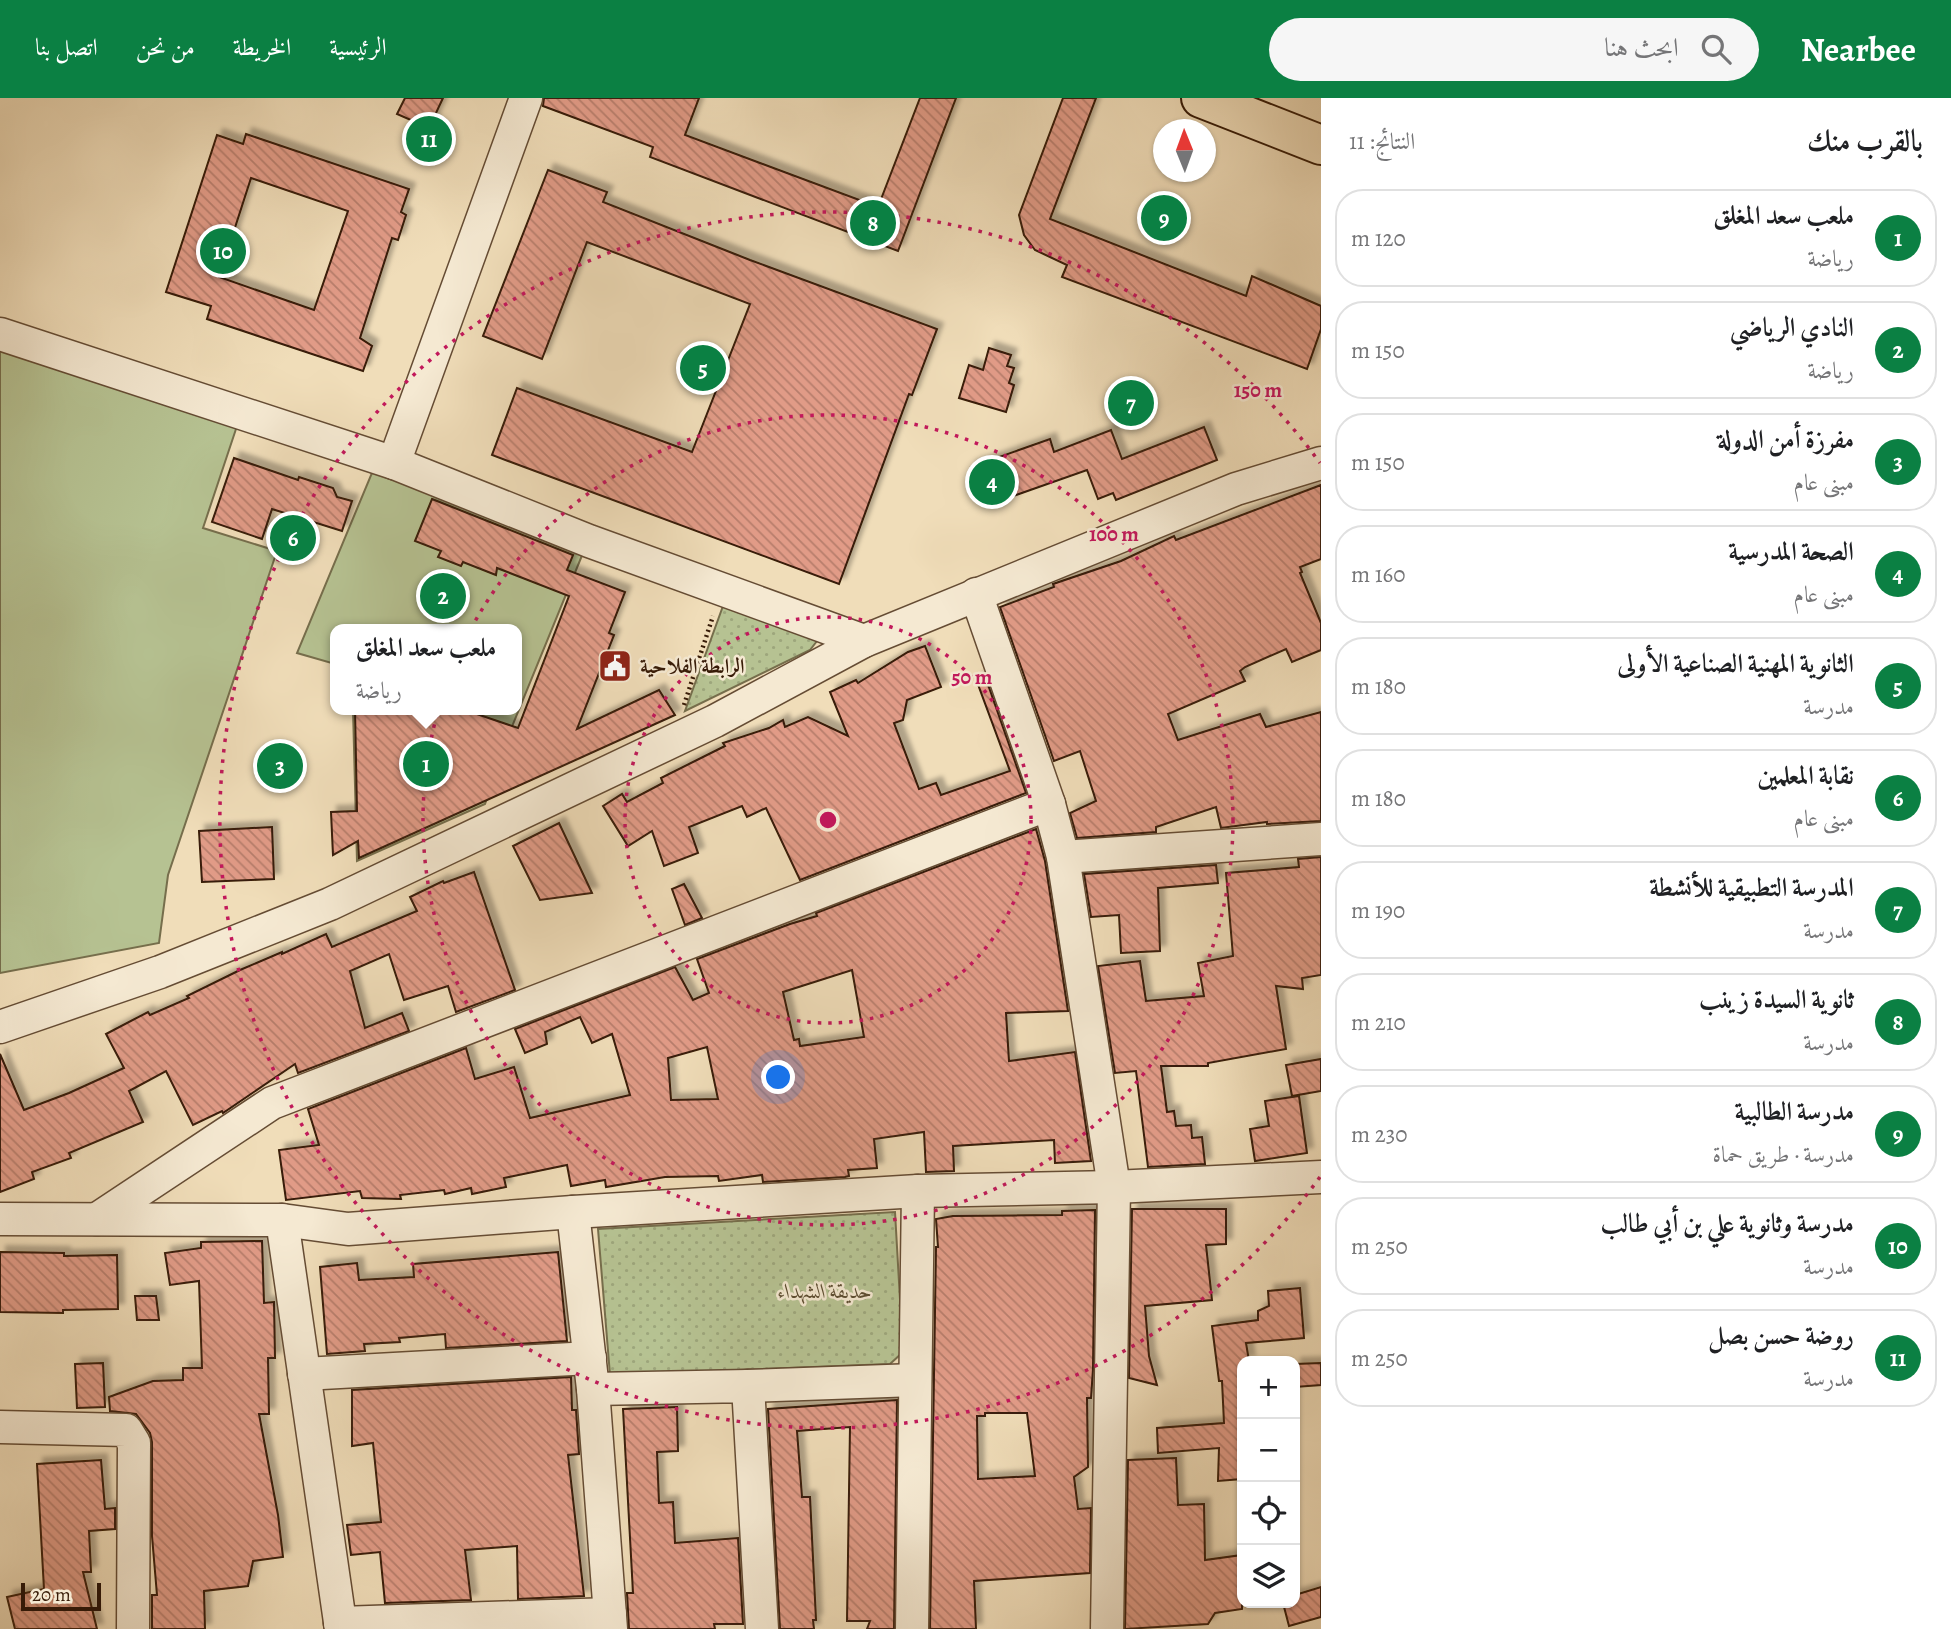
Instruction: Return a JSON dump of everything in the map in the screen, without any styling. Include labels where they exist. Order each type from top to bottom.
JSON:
[{"type":"main road","points":[[1201,98],[1321,145]]},
{"type":"main road","points":[[1269,98],[1321,118]]},
{"type":"street","points":[[394,463],[526,98]]},
{"type":"street","points":[[0,334],[394,463],[589,541],[864,640]]},
{"type":"street","points":[[0,1027],[160,972],[330,904],[715,721],[864,640],[1236,489],[1321,463]]},
{"type":"street","points":[[976,594],[1049,804],[1063,857],[1114,1187],[1107,1629]]},
{"type":"street","points":[[97,1219],[272,1102],[1049,804]]},
{"type":"street","points":[[1063,857],[1321,839]]},
{"type":"street","points":[[0,1219],[282,1220],[348,1229],[918,1191],[1114,1187],[1321,1177]]},
{"type":"street","points":[[912,1629],[918,1191]]},
{"type":"street","points":[[282,1220],[341,1626],[610,1621],[593,1390],[573,1212]]},
{"type":"street","points":[[304,1374],[590,1358]]},
{"type":"street","points":[[593,1390],[915,1380]]},
{"type":"street","points":[[748,1386],[762,1629]]},
{"type":"street","points":[[0,1427],[126,1430],[134,1443],[132,1629]]},
{"type":"path","points":[[672,741],[723,589]]},
{"type":"green space","points":[[0,350],[239,420],[203,528],[277,551],[168,875],[159,943],[0,973]]},
{"type":"green space","points":[[374,468],[583,553],[522,702],[522,624],[330,624],[330,663],[297,653]]},
{"type":"green space","points":[[723,606],[809,634],[817,641],[810,650],[685,711]]},
{"type":"green space","points":[[353,715],[517,715],[485,804],[357,861]]},
{"type":"green space","name":"حديقة الشهداء","points":[[895,1212],[903,1352],[890,1364],[610,1375],[598,1229]]},
{"type":"building","points":[[405,98],[443,98],[429,128],[397,114]]},
{"type":"building","points":[[544,98],[699,98],[685,135],[878,207],[920,98],[956,98],[898,251],[650,157],[653,147],[543,106]]},
{"type":"building","points":[[1063,98],[1096,98],[1050,219],[1246,296],[1252,276],[1321,306],[1321,329],[1307,369],[1062,277],[1067,265],[1035,250],[1024,235],[1019,215]]},
{"type":"building","points":[[246,134],[409,189],[401,212],[406,215],[398,240],[392,238],[360,338],[372,346],[363,371],[207,319],[211,306],[166,292],[217,135],[243,144]],"holes":[[[251,178],[348,211],[314,310],[219,277]]]},
{"type":"building","points":[[548,170],[607,192],[603,202],[937,329],[912,395],[909,394],[839,584],[492,455],[517,388],[692,452],[750,304],[587,242],[542,359],[483,336]]},
{"type":"building","points":[[989,348],[1011,355],[1007,366],[1014,368],[1009,383],[1014,385],[1006,412],[959,398],[969,365],[983,370]]},
{"type":"building","points":[[1204,427],[1217,460],[1116,500],[1113,493],[1098,499],[1087,470],[985,506],[971,467],[1050,439],[1054,452],[1111,430],[1122,459]]},
{"type":"building","points":[[234,458],[298,480],[299,477],[333,488],[337,497],[352,501],[342,531],[272,509],[262,539],[212,522]]},
{"type":"building","points":[[1321,485],[1321,559],[1300,567],[1300,573],[1321,623],[1321,650],[1292,662],[1286,649],[1245,667],[1240,671],[1245,681],[1168,714],[1178,740],[1260,714],[1266,727],[1321,712],[1321,821],[1267,822],[1221,828],[1216,807],[1156,827],[1156,832],[1077,838],[1070,813],[1096,801],[1080,751],[1054,761],[1000,607],[1054,587],[1053,584],[1121,561],[1174,536],[1176,540]]},
{"type":"building","points":[[432,499],[573,555],[567,570],[625,592],[609,633],[614,635],[577,729],[659,690],[675,715],[359,858],[358,841],[333,855],[331,812],[357,811],[355,715],[480,715],[518,728],[569,596],[497,568],[496,575],[463,562],[461,566],[438,557],[441,551],[415,541]]},
{"type":"building","points":[[925,646],[941,687],[907,700],[903,720],[894,723],[919,789],[936,783],[941,795],[1010,771],[976,679],[985,676],[1026,793],[800,880],[766,808],[747,817],[742,806],[689,827],[698,853],[664,866],[652,831],[628,846],[603,806],[622,794],[627,802],[663,783],[661,778],[725,746],[723,743],[769,728],[783,720],[785,727],[808,717],[848,736],[830,692],[856,680],[858,683],[908,652]]},
{"type":"building","points":[[559,823],[592,893],[540,900],[513,846]]},
{"type":"building","points":[[272,827],[274,879],[202,882],[199,831]]},
{"type":"building","points":[[1036,829],[1045,861],[1068,1011],[1006,1013],[1009,1061],[1075,1052],[1091,1161],[1055,1163],[1054,1140],[953,1146],[954,1171],[926,1172],[924,1132],[874,1139],[877,1168],[848,1170],[849,1176],[845,1177],[763,1182],[762,1175],[719,1181],[718,1176],[665,1177],[606,1187],[605,1180],[571,1186],[567,1165],[504,1178],[506,1187],[472,1194],[471,1188],[445,1194],[444,1190],[400,1195],[401,1199],[362,1198],[360,1191],[286,1200],[279,1150],[319,1145],[308,1109],[466,1048],[475,1079],[514,1067],[530,1118],[630,1095],[612,1034],[592,1043],[580,1017],[545,1032],[547,1044],[525,1053],[515,1029],[675,967],[693,1000],[709,993],[697,959],[817,916],[816,913]],"holes":[[[852,970],[864,1037],[800,1046],[799,1039],[794,1040],[783,992]],[[707,1047],[718,1099],[671,1100],[668,1058]]]},
{"type":"building","points":[[1321,857],[1321,975],[1302,978],[1303,989],[1276,986],[1286,1049],[1208,1063],[1208,1066],[1161,1066],[1167,1112],[1174,1111],[1176,1126],[1191,1125],[1192,1138],[1202,1137],[1205,1164],[1148,1167],[1136,1071],[1115,1073],[1098,966],[1140,961],[1146,1001],[1204,996],[1198,963],[1233,956],[1226,873],[1299,867],[1298,859]]},
{"type":"building","points":[[1216,865],[1218,883],[1158,888],[1160,951],[1121,953],[1119,915],[1091,917],[1084,874]]},
{"type":"building","points":[[474,872],[515,990],[456,1012],[448,986],[404,1000],[389,954],[350,971],[365,1028],[402,1013],[409,1031],[298,1073],[295,1064],[223,1113],[222,1111],[193,1125],[166,1071],[129,1091],[143,1122],[69,1153],[71,1158],[32,1172],[34,1179],[0,1192],[0,1054],[24,1110],[69,1093],[124,1068],[106,1034],[148,1012],[150,1015],[189,998],[187,996],[240,970],[326,934],[332,947],[417,911],[410,897],[443,881],[444,883]]},
{"type":"building","points":[[684,884],[702,918],[685,925],[672,889]]},
{"type":"building","points":[[1321,1059],[1321,1091],[1292,1096],[1286,1065]]},
{"type":"building","points":[[1299,1096],[1307,1153],[1255,1161],[1250,1129],[1269,1126],[1265,1101]]},
{"type":"building","points":[[1132,1209],[1226,1209],[1226,1244],[1206,1245],[1212,1300],[1145,1306],[1149,1356],[1157,1385],[1129,1378]]},
{"type":"building","points":[[1095,1210],[1093,1369],[1091,1398],[1087,1398],[1088,1467],[1074,1477],[1078,1509],[1091,1508],[1090,1573],[974,1581],[976,1629],[930,1629],[938,1247],[936,1219],[953,1216],[1062,1215],[1062,1211]],"holes":[[[985,1413],[1027,1413],[1035,1476],[978,1479],[977,1416],[985,1416]]]},
{"type":"building","points":[[262,1241],[264,1303],[274,1302],[275,1358],[268,1358],[269,1414],[259,1414],[283,1557],[253,1561],[248,1586],[204,1591],[205,1629],[152,1629],[152,1595],[157,1595],[152,1536],[152,1442],[150,1433],[136,1414],[110,1411],[109,1397],[153,1381],[183,1380],[183,1368],[202,1368],[199,1281],[170,1285],[165,1253],[201,1248],[201,1242]]},
{"type":"building","points":[[0,1252],[64,1253],[64,1256],[117,1255],[118,1309],[63,1310],[63,1313],[0,1312]]},
{"type":"building","points":[[558,1252],[567,1341],[446,1348],[445,1334],[399,1338],[400,1342],[364,1344],[365,1351],[327,1354],[320,1267],[357,1263],[359,1280],[414,1277],[413,1264]]},
{"type":"building","points":[[1300,1288],[1304,1338],[1246,1343],[1248,1356],[1237,1356],[1237,1479],[1218,1481],[1219,1448],[1158,1453],[1157,1428],[1224,1423],[1222,1381],[1219,1381],[1212,1326],[1258,1320],[1258,1311],[1269,1306],[1268,1291]]},
{"type":"building","points":[[135,1296],[156,1296],[159,1320],[137,1320]]},
{"type":"building","points":[[103,1363],[105,1407],[77,1408],[75,1364]]},
{"type":"building","points":[[1321,1363],[1321,1385],[1300,1387],[1300,1364]]},
{"type":"building","points":[[571,1377],[572,1410],[576,1410],[579,1454],[568,1455],[584,1596],[518,1599],[517,1546],[465,1550],[471,1600],[385,1603],[380,1552],[351,1555],[347,1525],[381,1522],[373,1443],[352,1446],[352,1390]]},
{"type":"building","points":[[897,1400],[894,1629],[867,1629],[870,1621],[847,1621],[850,1427],[797,1431],[802,1497],[810,1497],[816,1620],[813,1620],[814,1629],[780,1629],[768,1409]]},
{"type":"building","points":[[677,1407],[678,1451],[657,1452],[659,1503],[673,1502],[675,1543],[738,1538],[743,1624],[714,1624],[715,1629],[629,1629],[627,1593],[633,1593],[623,1409]]},
{"type":"building","points":[[1176,1458],[1178,1505],[1204,1504],[1205,1560],[1237,1556],[1237,1608],[1242,1609],[1215,1613],[1208,1624],[1125,1629],[1128,1460]]},
{"type":"building","points":[[101,1460],[105,1509],[115,1508],[115,1529],[89,1531],[91,1572],[83,1572],[97,1629],[15,1629],[7,1597],[44,1589],[37,1464]]},
{"type":"building","points":[[1321,1587],[1321,1617],[1289,1626],[1284,1608],[1300,1608],[1300,1593]]},
{"type":"place","name":"روضة حسن بصل","points":[[429,139]]},
{"type":"place","name":"مدرسة الطالبية","points":[[1164,218]]},
{"type":"place","name":"ثانوية السيدة زينب","points":[[873,223]]},
{"type":"place","name":"مدرسة وثانوية علي بن أبي طالب","points":[[223,251]]},
{"type":"place","name":"الثانوية المهنية الصناعية الأولى","points":[[703,368]]},
{"type":"place","name":"المدرسة التطبيقية للأنشطة","points":[[1131,403]]},
{"type":"place","name":"الصحة المدرسية","points":[[992,482]]},
{"type":"place","name":"نقابة المعلمين","points":[[293,538]]},
{"type":"place","name":"النادي الرياضي","points":[[443,596]]},
{"type":"place","name":"الرابطة الفلاحية","points":[[615,666]]},
{"type":"place","name":"ملعب سعد المغلق","points":[[426,764]]},
{"type":"place","name":"مفرزة أمن الدولة","points":[[280,766]]}]
